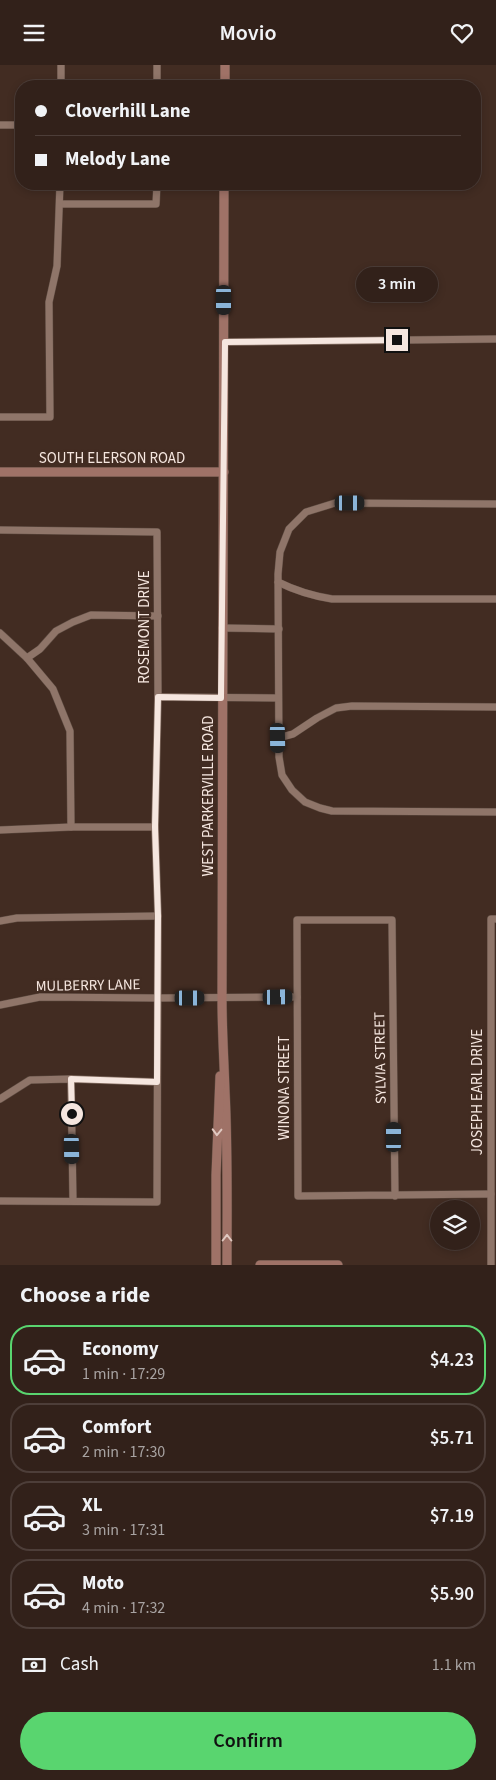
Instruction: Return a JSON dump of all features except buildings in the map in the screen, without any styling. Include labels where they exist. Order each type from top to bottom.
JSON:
[{"type":"main road","points":[[225,65],[225,80]]},
{"type":"main road","name":"WEST PARKERVILLE ROAD","points":[[224,190],[225,342],[221,698],[222,1049],[225,1090],[227,1265]]},
{"type":"main road","name":"SOUTH ELERSON ROAD","points":[[0,473],[224,472]]},
{"type":"main road","name":"WEST PARKERVILLE ROAD","points":[[216,1265],[216,1165],[222,1049]]},
{"type":"main road","points":[[260,1265],[338,1265]]},
{"type":"street","points":[[61,65],[61,80]]},
{"type":"street","points":[[158,65],[158,80]]},
{"type":"street","points":[[0,125],[15,125]]},
{"type":"street","points":[[0,417],[50,417],[48,302],[57,265],[60,190]]},
{"type":"street","points":[[60,204],[156,204],[157,190]]},
{"type":"street","points":[[225,342],[496,339]]},
{"type":"street","points":[[496,504],[335,503],[306,512],[289,529],[280,552],[278,582],[279,757],[282,775],[304,802],[332,811],[496,812]]},
{"type":"street","name":"ROSEMONT DRIVE","points":[[0,530],[158,532],[158,697],[155,827],[158,916],[157,1202],[73,1201]]},
{"type":"street","points":[[278,582],[296,591],[316,597],[332,599],[496,599]]},
{"type":"street","points":[[27,657],[40,649],[56,631],[91,615],[158,616]]},
{"type":"street","points":[[222,628],[279,629]]},
{"type":"street","points":[[0,633],[27,657],[53,689],[70,731],[72,827]]},
{"type":"street","points":[[158,697],[278,698]]},
{"type":"street","points":[[278,738],[293,734],[336,708],[352,706],[496,707]]},
{"type":"street","points":[[0,830],[72,827],[155,827]]},
{"type":"street","points":[[0,921],[18,917],[158,916]]},
{"type":"street","name":"JOSEPH EARL DRIVE","points":[[491,1265],[494,919]]},
{"type":"street","name":"WINONA STREET","points":[[392,920],[297,920],[298,1197],[395,1196]]},
{"type":"street","name":"SYLVIA STREET","points":[[392,920],[395,1196]]},
{"type":"street","name":"MULBERRY LANE","points":[[0,1005],[40,997],[297,997]]},
{"type":"street","points":[[0,1201],[73,1201],[71,1079]]},
{"type":"street","points":[[0,1099],[30,1080],[71,1079],[157,1082]]},
{"type":"street","points":[[395,1196],[491,1194]]},
{"type":"route","points":[[72,1114],[71,1079],[157,1082],[158,916],[155,827],[158,697],[221,698],[225,342],[397,340]]}]
